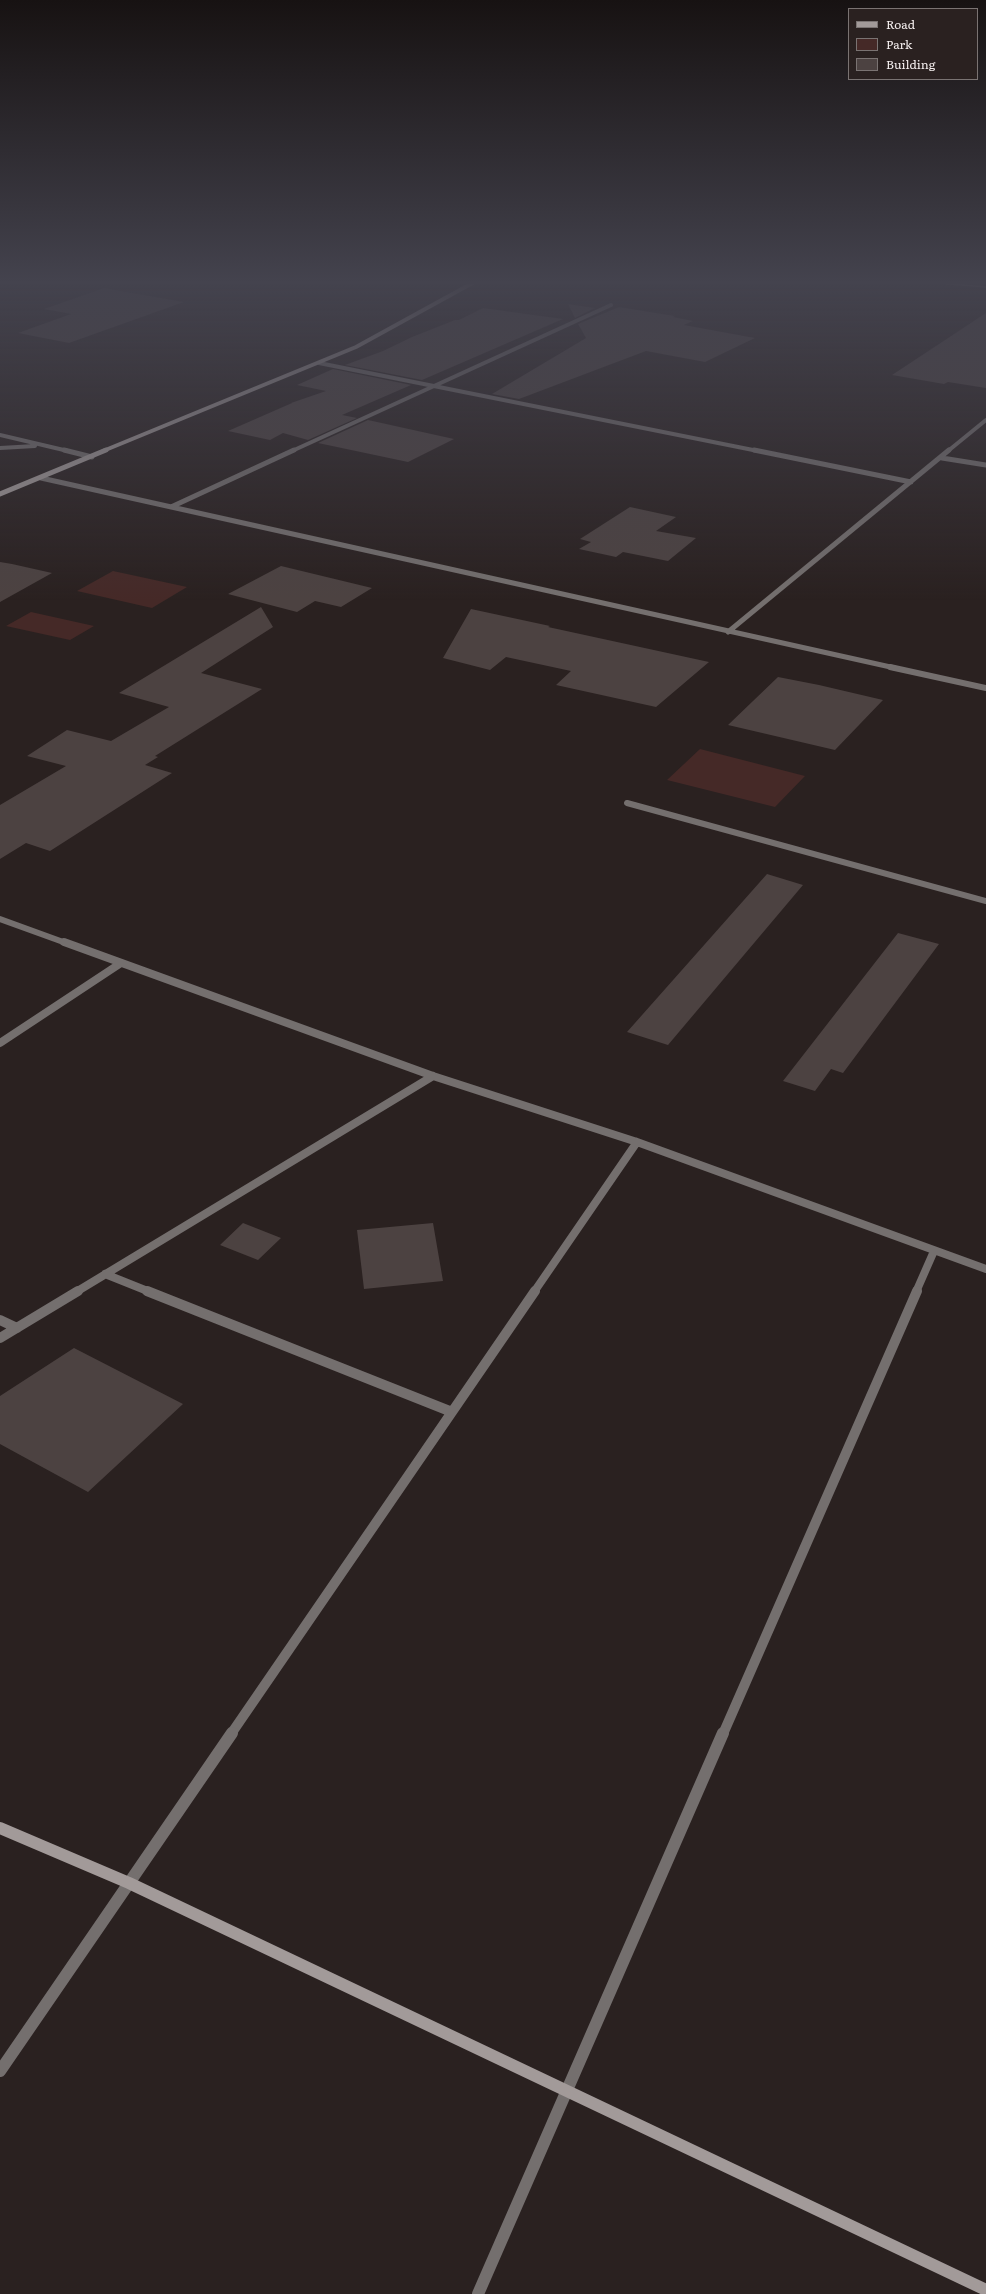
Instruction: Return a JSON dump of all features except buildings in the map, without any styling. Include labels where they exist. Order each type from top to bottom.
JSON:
[{"type":"street","points":[[0,494],[261,387]]},
{"type":"street","points":[[434,387],[911,482]]},
{"type":"street","points":[[171,507],[434,387]]},
{"type":"street","points":[[728,632],[942,458],[986,420]]},
{"type":"street","points":[[0,435],[92,457]]},
{"type":"street","points":[[0,448],[44,446]]},
{"type":"street","points":[[942,458],[986,465]]},
{"type":"street","points":[[41,478],[728,632],[986,688]]},
{"type":"street","points":[[627,803],[986,901]]},
{"type":"street","points":[[0,919],[433,1076],[637,1142],[986,1269]]},
{"type":"street","points":[[0,1043],[121,963]]},
{"type":"street","points":[[0,1338],[433,1076]]},
{"type":"street","points":[[0,2071],[637,1142]]},
{"type":"street","points":[[478,2294],[934,1251]]},
{"type":"street","points":[[105,1274],[452,1412]]},
{"type":"street","points":[[0,1320],[17,1328]]},
{"type":"street","points":[[0,1828],[129,1883],[986,2290]]},
{"type":"green space","points":[[113,571],[187,587],[152,608],[77,591]]},
{"type":"green space","points":[[31,612],[94,626],[70,640],[6,626]]},
{"type":"green space","points":[[700,749],[805,776],[775,807],[667,780]]}]
